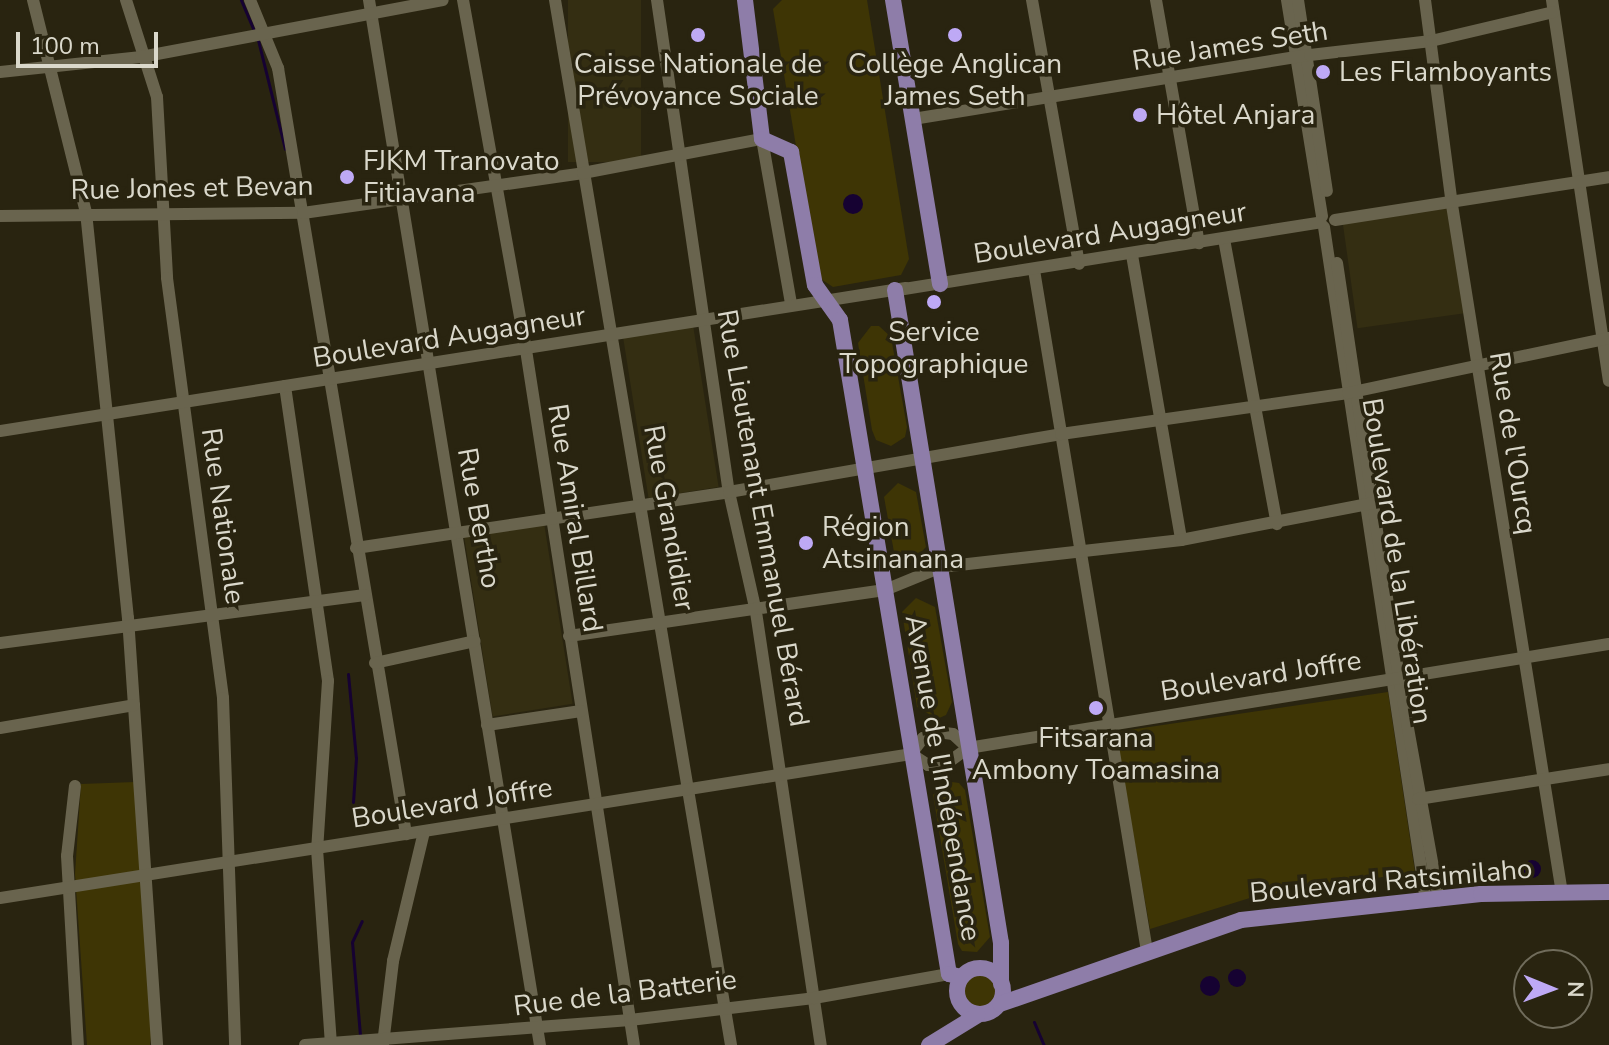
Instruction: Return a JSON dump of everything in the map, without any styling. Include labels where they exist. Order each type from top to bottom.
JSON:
[{"type":"main road","points":[[745,0],[762,139]]},
{"type":"main road","points":[[893,0],[940,284]]},
{"type":"main road","name":"Avenue de l'Indépendance","points":[[762,139],[791,152],[815,285],[840,320],[911,754],[955,976]]},
{"type":"main road","name":"Avenue de l'Indépendance","points":[[900,289],[968,748],[1001,943],[1001,984]]},
{"type":"main road","name":"Boulevard Ratsimilaho","points":[[1000,1004],[1147,951],[1265,916],[1432,900],[1609,892]]},
{"type":"main road","points":[[929,1045],[1000,1004],[1001,984],[994,972],[980,968],[955,976],[957,998],[978,1015]]},
{"type":"street","points":[[33,0],[86,212],[129,630],[148,875],[157,1045]]},
{"type":"street","name":"Rue Nationale","points":[[126,0],[141,57],[157,97],[166,214],[167,278],[213,616],[231,862],[235,1045]]},
{"type":"street","points":[[250,0],[278,68],[406,834]]},
{"type":"street","name":"Rue Bertho","points":[[369,0],[540,1045]]},
{"type":"street","points":[[0,72],[141,57],[372,17],[443,0]]},
{"type":"street","name":"Rue Amiral Billard","points":[[463,0],[526,350],[634,1045]]},
{"type":"street","name":"Rue Grandidier","points":[[555,0],[663,624],[731,1045]]},
{"type":"street","name":"Rue Lieutenant Emmanuel Bérard","points":[[657,0],[682,153],[729,492],[756,612],[821,1045]]},
{"type":"street","points":[[1032,0],[1079,264]]},
{"type":"street","points":[[1156,0],[1199,243]]},
{"type":"street","name":"Boulevard de la Libération","points":[[1287,0],[1304,58]]},
{"type":"street","name":"Boulevard de la Libération","points":[[1298,0],[1394,679],[1432,900]]},
{"type":"street","name":"Rue de l'Ourcq","points":[[1425,0],[1452,205],[1562,893]]},
{"type":"street","points":[[1553,6],[1606,339],[1609,381]]},
{"type":"street","name":"Rue James Seth","points":[[913,119],[1431,41],[1553,6]]},
{"type":"street","points":[[762,139],[791,304]]},
{"type":"street","name":"Rue Jones et Bevan","points":[[0,216],[86,212],[303,213],[583,173],[762,139]]},
{"type":"street","name":"Boulevard Augagneur","points":[[0,431],[526,350],[791,304],[1079,264],[1609,177]]},
{"type":"street","points":[[1224,239],[1277,524]]},
{"type":"street","points":[[1132,255],[1163,419],[1181,540]]},
{"type":"street","points":[[1034,270],[1082,554],[1107,726],[1147,951]]},
{"type":"street","points":[[356,548],[551,515],[729,492],[1061,434],[1352,390],[1606,339]]},
{"type":"street","points":[[285,386],[317,604],[329,722],[317,849],[331,1045]]},
{"type":"street","points":[[569,636],[756,612],[885,590],[941,567],[1082,554],[1181,540],[1277,524],[1369,503]]},
{"type":"street","points":[[0,643],[129,630],[365,595]]},
{"type":"street","points":[[375,663],[475,641]]},
{"type":"street","name":"Boulevard Joffre","points":[[968,748],[1609,644]]},
{"type":"street","name":"Boulevard de la Libération","points":[[1394,679],[1418,799],[1432,900]]},
{"type":"street","points":[[0,728],[134,705]]},
{"type":"street","points":[[487,725],[581,711]]},
{"type":"street","points":[[937,732],[953,734],[968,748],[943,766],[928,765],[911,754],[923,738],[937,732]]},
{"type":"street","name":"Boulevard Joffre","points":[[0,898],[911,754]]},
{"type":"street","points":[[1418,799],[1609,769]]},
{"type":"street","points":[[75,786],[69,888],[78,1045]]},
{"type":"street","points":[[383,1042],[393,961],[424,832]]},
{"type":"street","name":"Rue de la Batterie","points":[[305,1045],[383,1042],[630,1020],[724,1005],[814,998],[955,976]]},
{"type":"shaded area","points":[[568,0],[641,0],[641,162],[568,162]]},
{"type":"shaded area","points":[[782,0],[867,0],[909,259],[901,275],[833,287],[818,277],[773,9]]},
{"type":"shaded area","points":[[849,194],[857,194],[863,204],[857,214],[849,214],[843,208],[843,200]]},
{"type":"shaded area","points":[[1451,203],[1466,313],[1358,328],[1342,218]]},
{"type":"shaded area","points":[[693,325],[719,487],[649,498],[623,336]]},
{"type":"shaded area","points":[[871,326],[879,326],[891,337],[907,427],[905,437],[891,446],[876,440],[872,430],[858,343]]},
{"type":"shaded area","points":[[898,483],[916,492],[926,547],[911,563],[894,552],[884,497]]},
{"type":"shaded area","points":[[544,523],[573,704],[493,716],[464,536]]},
{"type":"shaded area","points":[[916,598],[935,607],[952,702],[946,715],[937,719],[917,707],[902,612]]},
{"type":"shaded area","points":[[1388,692],[1415,872],[1253,897],[1150,929],[1115,732]]},
{"type":"shaded area","points":[[945,781],[959,783],[965,790],[990,937],[977,952],[962,951],[958,944],[933,795]]},
{"type":"shaded area","points":[[135,782],[153,1020],[150,1045],[87,1045],[75,874],[81,784]]},
{"type":"shaded area","points":[[1532,860],[1541,869],[1532,878],[1523,869]]},
{"type":"shaded area","points":[[1237,969],[1246,978],[1237,987],[1228,978]]},
{"type":"shaded area","points":[[981,973],[993,978],[998,990],[993,1002],[981,1007],[969,1002],[964,990],[969,978]]},
{"type":"shaded area","points":[[1206,976],[1214,976],[1220,986],[1214,996],[1206,996],[1200,990],[1200,982]]},
{"type":"waterway","points":[[241,0],[255,33]]},
{"type":"waterway","points":[[258,40],[285,149]]},
{"type":"waterway","points":[[348,674],[356,758],[353,802]]},
{"type":"waterway","points":[[360,1035],[352,942],[362,921]]},
{"type":"waterway","points":[[1034,1022],[1044,1045]]},
{"type":"place","name":"Caisse Nationale de Prévoyance Sociale","points":[[698,35]]},
{"type":"place","name":"Collège Anglican James Seth","points":[[955,35]]},
{"type":"place","name":"Les Flamboyants","points":[[1323,72]]},
{"type":"place","name":"Hôtel Anjara","points":[[1140,115]]},
{"type":"place","name":"FJKM Tranovato Fitiavana","points":[[347,177]]},
{"type":"place","name":"Service Topographique","points":[[934,302]]},
{"type":"place","name":"Région Atsinanana","points":[[806,543]]},
{"type":"place","name":"Fitsarana Ambony Toamasina","points":[[1096,708]]}]
